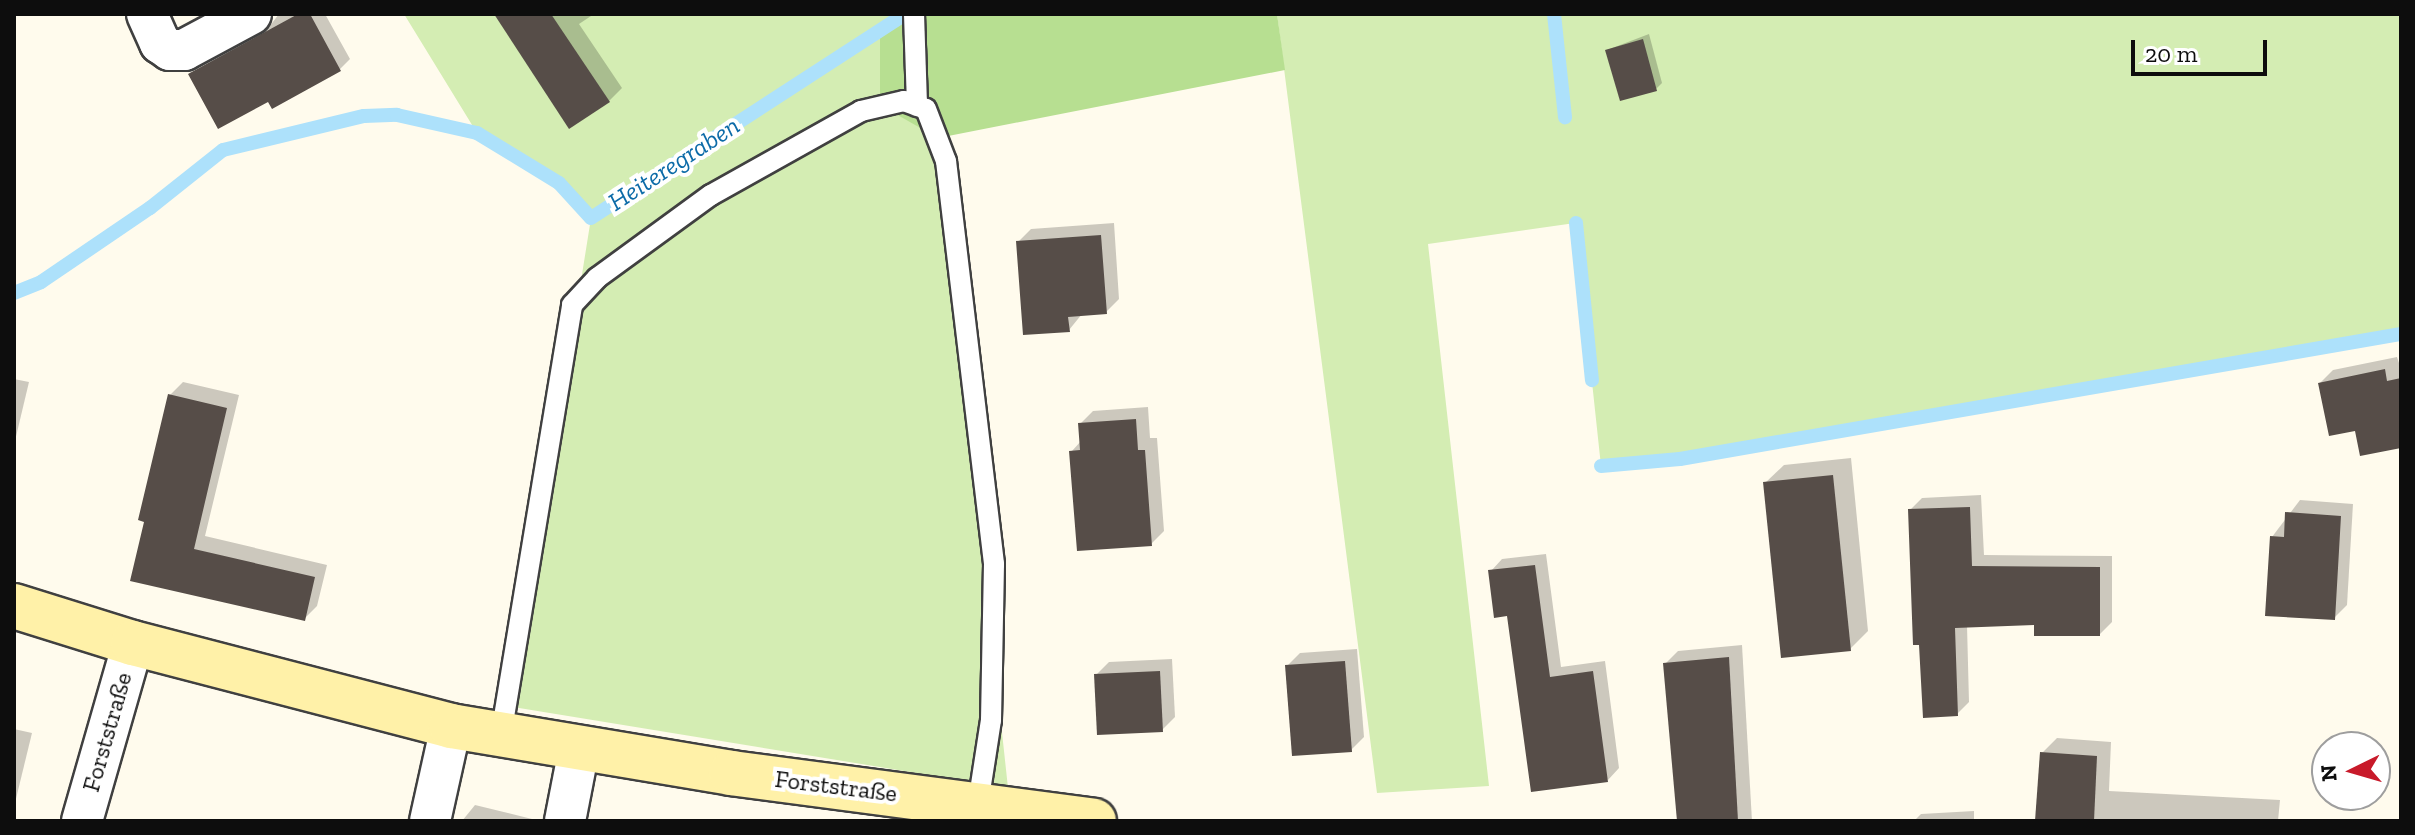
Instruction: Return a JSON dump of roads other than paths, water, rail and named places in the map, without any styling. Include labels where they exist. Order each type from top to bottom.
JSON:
[{"type":"street","points":[[147,14],[160,43],[184,50],[251,14]]},
{"type":"street","name":"Forststraße","points":[[14,606],[133,643],[451,726],[934,809],[978,804],[1094,821]]},
{"type":"street","name":"Forststraße","points":[[82,821],[133,643]]},
{"type":"street","points":[[430,821],[451,726]]},
{"type":"street","points":[[565,821],[579,749]]},
{"type":"lane","points":[[914,14],[917,106]]},
{"type":"lane","points":[[501,735],[572,305],[597,278],[711,195],[861,111],[904,101],[926,109],[946,161],[994,564],[991,720],[978,804]]},
{"type":"waterway","name":"Heiteregraben","points":[[14,293],[41,282],[150,208],[223,150],[364,116],[397,115],[477,133],[559,183],[591,218],[905,14]]},
{"type":"waterway","name":"Heiteregraben","points":[[1554,14],[1565,117]]},
{"type":"waterway","points":[[1576,223],[1592,380]]},
{"type":"waterway","points":[[1601,466],[1680,459],[2401,334]]}]
